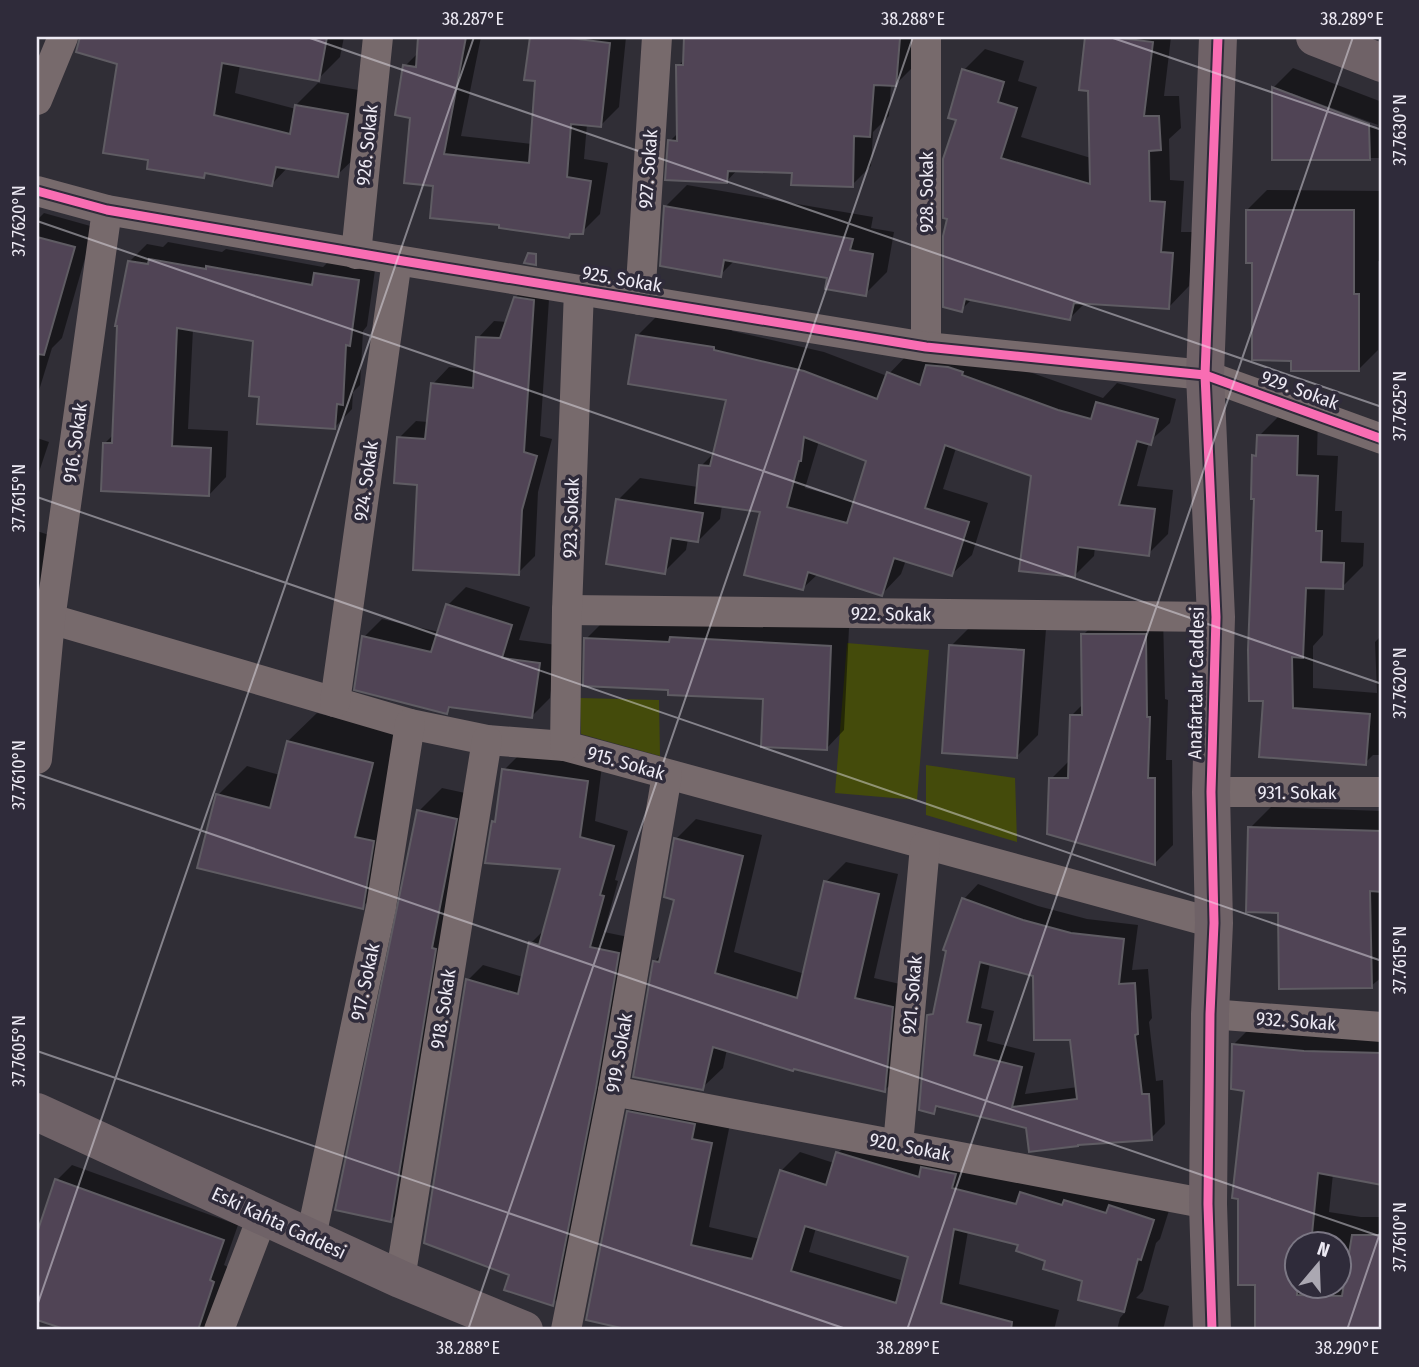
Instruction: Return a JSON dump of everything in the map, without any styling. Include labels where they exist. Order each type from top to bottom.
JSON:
[{"type":"street","points":[[37,100],[63,37]]},
{"type":"street","name":"926. Sokak","points":[[356,254],[379,37]]},
{"type":"street","name":"927. Sokak","points":[[640,300],[657,37]]},
{"type":"street","name":"928. Sokak","points":[[926,37],[926,347]]},
{"type":"street","name":"Anafartalar Caddesi","points":[[1212,1330],[1208,1204],[1214,923],[1211,792],[1216,617],[1205,375],[1218,37]]},
{"type":"street","points":[[1315,37],[1382,63]]},
{"type":"street","name":"925. Sokak","points":[[37,191],[107,210],[356,254],[926,347],[1205,375]]},
{"type":"street","name":"916. Sokak","points":[[37,759],[43,618],[107,210]]},
{"type":"street","name":"924. Sokak","points":[[335,702],[397,260]]},
{"type":"street","name":"923. Sokak","points":[[565,746],[567,610],[579,290]]},
{"type":"street","name":"929. Sokak","points":[[1205,375],[1382,439]]},
{"type":"street","name":"922. Sokak","points":[[567,610],[1216,617]]},
{"type":"street","name":"915. Sokak","points":[[43,618],[410,724],[487,740],[565,746],[1214,923]]},
{"type":"street","name":"917. Sokak","points":[[311,1237],[381,907],[410,724]]},
{"type":"street","name":"918. Sokak","points":[[400,1279],[487,740]]},
{"type":"street","name":"919. Sokak","points":[[566,1330],[613,1091],[667,775]]},
{"type":"street","name":"931. Sokak","points":[[1211,792],[1382,792]]},
{"type":"street","name":"921. Sokak","points":[[898,1145],[925,846]]},
{"type":"street","name":"932. Sokak","points":[[1210,1014],[1382,1027]]},
{"type":"street","name":"920. Sokak","points":[[613,1091],[1208,1204]]},
{"type":"street","name":"Eski Kahta Caddesi","points":[[37,1112],[400,1279],[524,1330]]},
{"type":"street","points":[[219,1330],[263,1215]]},
{"type":"green space","points":[[847,643],[929,650],[917,800],[835,793]]},
{"type":"green space","points":[[580,698],[659,700],[660,756],[581,734]]},
{"type":"green space","points":[[926,765],[1015,778],[1017,842],[926,815]]},
{"type":"building","points":[[80,37],[327,37],[319,81],[222,63],[214,115],[290,134],[295,105],[348,114],[338,177],[276,167],[272,186],[205,173],[204,178],[147,169],[148,160],[103,153],[117,64],[76,52]]},
{"type":"building","points":[[418,37],[466,37],[444,154],[529,163],[535,81],[524,80],[530,37],[562,37],[610,43],[601,127],[571,124],[567,177],[591,181],[583,234],[570,234],[569,238],[499,228],[499,225],[430,218],[433,186],[404,183],[410,118],[395,115],[403,65],[416,67]]},
{"type":"building","points":[[684,37],[900,38],[896,86],[874,85],[870,137],[854,136],[853,187],[791,185],[792,173],[728,171],[727,183],[665,180],[668,140],[677,141],[676,65],[683,65]]},
{"type":"building","points":[[1085,37],[1153,42],[1144,116],[1159,116],[1161,150],[1149,151],[1150,201],[1165,202],[1161,252],[1173,253],[1169,309],[1074,303],[1070,320],[965,299],[962,312],[943,307],[943,236],[947,219],[943,218],[943,159],[956,120],[948,118],[962,69],[1004,82],[998,102],[1017,108],[1001,158],[1090,184],[1088,91],[1079,90]]},
{"type":"building","points":[[1272,87],[1369,124],[1370,160],[1272,160]]},
{"type":"building","points":[[664,206],[853,239],[850,250],[873,254],[866,296],[825,289],[827,278],[724,260],[721,277],[660,266]]},
{"type":"building","points":[[1246,210],[1354,210],[1354,294],[1359,294],[1359,371],[1291,371],[1291,361],[1252,360],[1252,263],[1246,263]]},
{"type":"building","points":[[37,237],[75,247],[44,355],[37,354]]},
{"type":"building","points":[[528,253],[536,254],[536,265],[524,263]]},
{"type":"building","points":[[149,259],[312,285],[314,273],[359,280],[350,346],[346,345],[343,405],[337,404],[335,429],[257,424],[259,397],[249,396],[253,341],[177,328],[172,446],[211,448],[209,496],[101,491],[103,443],[112,443],[115,326],[128,261],[148,264]]},
{"type":"building","points":[[514,297],[534,300],[524,452],[537,456],[522,510],[519,575],[413,570],[417,485],[394,483],[397,437],[425,439],[431,383],[473,388],[476,337],[500,338]]},
{"type":"building","points":[[636,335],[714,347],[714,350],[804,371],[877,399],[887,372],[920,385],[926,365],[948,367],[963,372],[962,375],[1058,410],[1091,419],[1096,402],[1158,419],[1151,445],[1137,441],[1119,505],[1155,509],[1149,556],[1078,547],[1075,577],[1019,571],[1031,476],[945,445],[925,508],[969,522],[952,576],[894,558],[882,596],[808,572],[803,590],[744,575],[760,512],[695,503],[699,465],[710,466],[726,400],[628,384]],"holes":[[[804,437],[866,461],[847,523],[787,507],[801,461]]]},
{"type":"building","points":[[1257,435],[1298,436],[1297,475],[1318,476],[1316,531],[1322,531],[1321,562],[1344,563],[1343,589],[1306,588],[1303,658],[1292,657],[1293,708],[1370,714],[1366,765],[1259,757],[1263,701],[1249,701],[1248,650],[1254,499],[1251,499],[1252,455],[1256,456]]},
{"type":"building","points":[[616,499],[703,513],[698,542],[671,538],[665,574],[606,564]]},
{"type":"building","points":[[446,604],[512,625],[502,658],[540,663],[532,718],[449,707],[447,714],[354,690],[362,636],[431,652]]},
{"type":"building","points":[[1081,634],[1146,634],[1147,717],[1150,717],[1148,778],[1155,778],[1155,865],[1047,834],[1049,778],[1068,778],[1070,715],[1082,715]]},
{"type":"building","points":[[670,637],[831,646],[827,750],[761,747],[763,699],[668,695],[668,690],[583,686],[584,638],[669,642]]},
{"type":"building","points":[[949,645],[1024,650],[1017,758],[942,753]]},
{"type":"building","points":[[287,741],[373,763],[355,837],[374,841],[363,909],[197,868],[216,794],[270,808]]},
{"type":"building","points":[[502,769],[588,781],[580,837],[614,846],[600,895],[604,896],[590,947],[619,953],[596,1088],[553,1306],[504,1290],[509,1275],[424,1243],[466,979],[518,994],[529,942],[539,945],[560,869],[485,863],[492,821],[495,822]]},
{"type":"building","points":[[417,810],[457,819],[432,948],[436,949],[391,1222],[335,1210]]},
{"type":"building","points":[[1248,827],[1382,831],[1382,892],[1370,891],[1372,988],[1279,989],[1278,913],[1246,912]]},
{"type":"building","points":[[674,838],[743,856],[715,973],[797,998],[824,881],[879,894],[855,998],[893,1007],[885,1092],[794,1069],[793,1071],[713,1047],[703,1090],[633,1077],[653,961],[659,962],[674,900],[664,897]]},
{"type":"building","points":[[962,898],[1023,920],[1071,933],[1124,939],[1119,984],[1135,983],[1138,1034],[1135,1035],[1142,1094],[1149,1094],[1152,1140],[1078,1145],[1029,1152],[1026,1128],[936,1106],[934,1114],[919,1110],[927,1015],[933,1014],[946,951],[943,950]],"holes":[[[980,962],[1033,976],[1034,1040],[1070,1040],[1077,1099],[1012,1107],[1022,1067],[974,1055],[981,1025],[967,1022]]]},
{"type":"building","points":[[1232,1044],[1304,1051],[1382,1053],[1382,1185],[1318,1173],[1312,1230],[1282,1230],[1282,1300],[1352,1300],[1352,1235],[1382,1235],[1382,1330],[1255,1330],[1255,1285],[1238,1285],[1238,1199],[1232,1198],[1244,1091],[1231,1089]]},
{"type":"building","points":[[627,1111],[695,1124],[692,1139],[712,1143],[691,1245],[752,1259],[780,1170],[826,1185],[836,1152],[919,1177],[921,1167],[956,1174],[952,1188],[1016,1204],[1020,1192],[1062,1205],[1064,1200],[1106,1213],[1109,1205],[1154,1220],[1141,1260],[1138,1259],[1124,1312],[1078,1300],[1082,1281],[1043,1269],[1045,1261],[1016,1251],[1018,1245],[954,1229],[941,1303],[1012,1322],[1011,1330],[630,1330],[586,1320]],"holes":[[[805,1226],[908,1257],[896,1303],[791,1271]]]},
{"type":"building","points":[[55,1179],[224,1240],[210,1280],[214,1282],[198,1330],[67,1330],[37,1320],[37,1233]]},
{"type":"cycle path","points":[[1212,1330],[1208,1204],[1214,923],[1211,792],[1216,617],[1205,375],[1218,37]]},
{"type":"cycle path","points":[[37,191],[107,210],[926,347],[1205,375],[1382,439]]}]
